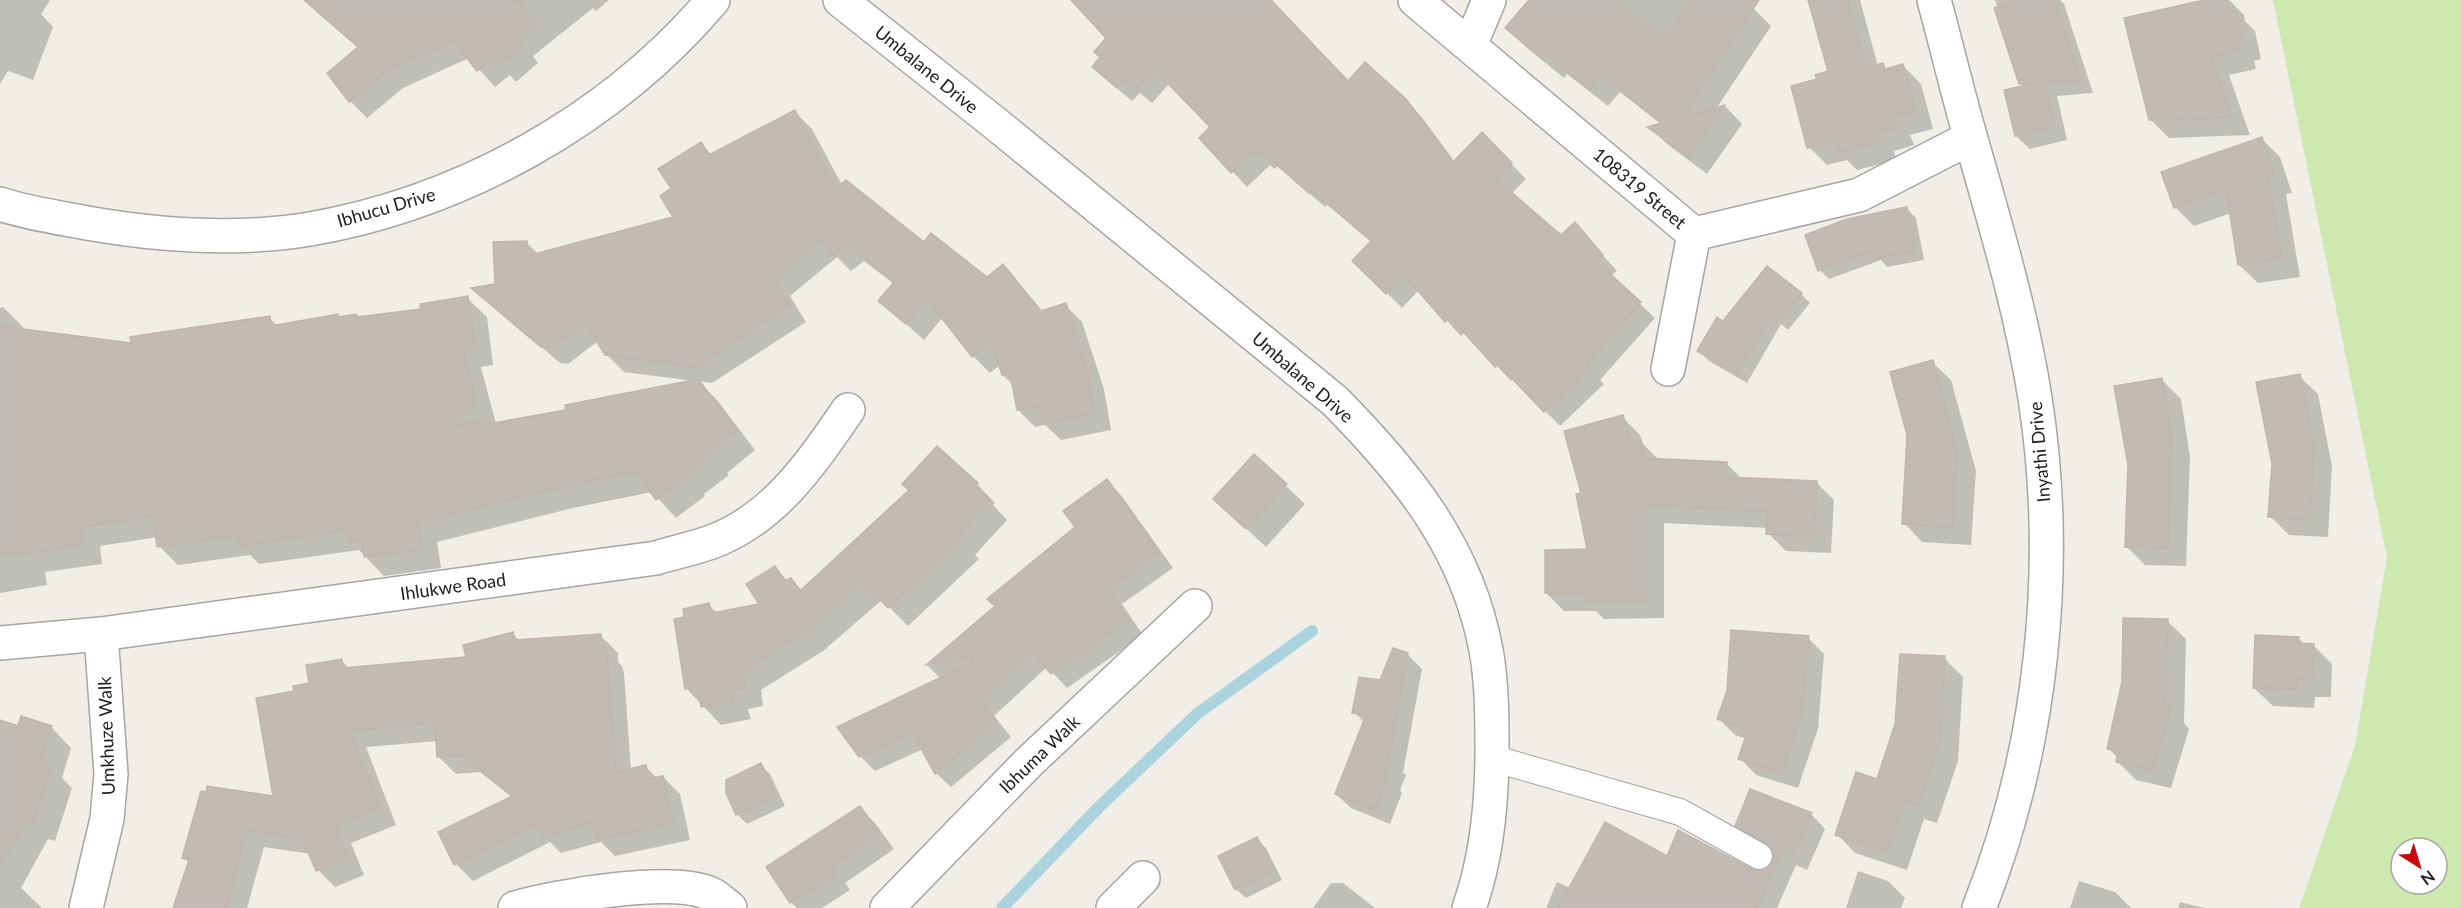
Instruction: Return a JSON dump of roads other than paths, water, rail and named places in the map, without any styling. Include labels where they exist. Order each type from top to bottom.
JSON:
[{"type":"street","name":"Ibhucu Drive","points":[[0,204],[22,212],[145,233],[211,236],[309,229],[368,215],[411,202],[480,176],[572,124],[657,58],[713,0]]},
{"type":"street","name":"Umbalane Drive","points":[[840,0],[1001,128],[1335,401],[1382,448],[1414,489],[1444,537],[1472,594],[1486,651],[1492,709],[1492,758],[1487,830],[1479,872],[1468,908]]},
{"type":"street","name":"108319 Street","points":[[1414,0],[1694,234],[1859,195],[1970,138]]},
{"type":"street","points":[[1470,46],[1489,0]]},
{"type":"street","name":"Inyathi Drive","points":[[1934,0],[2020,319],[2035,400],[2043,482],[2046,564],[2041,647],[2029,729],[2012,810],[1979,908]]},
{"type":"street","points":[[1668,369],[1694,234]]},
{"type":"street","name":"Ihlukwe Road","points":[[0,643],[101,634],[656,558],[714,541],[742,527],[769,508],[808,468],[848,410]]},
{"type":"street","name":"Ibhuma Walk","points":[[887,908],[1028,763],[1195,606]]},
{"type":"street","name":"Umkhuze Walk","points":[[86,908],[107,819],[111,774],[101,634]]},
{"type":"street","points":[[1113,908],[1143,878]]},
{"type":"street","points":[[515,908],[541,901],[647,886],[691,888],[712,894],[730,908]]},
{"type":"lane","points":[[1492,758],[1680,812],[1759,856]]},
{"type":"waterway","points":[[1002,908],[1099,807],[1197,714],[1312,631]]}]
